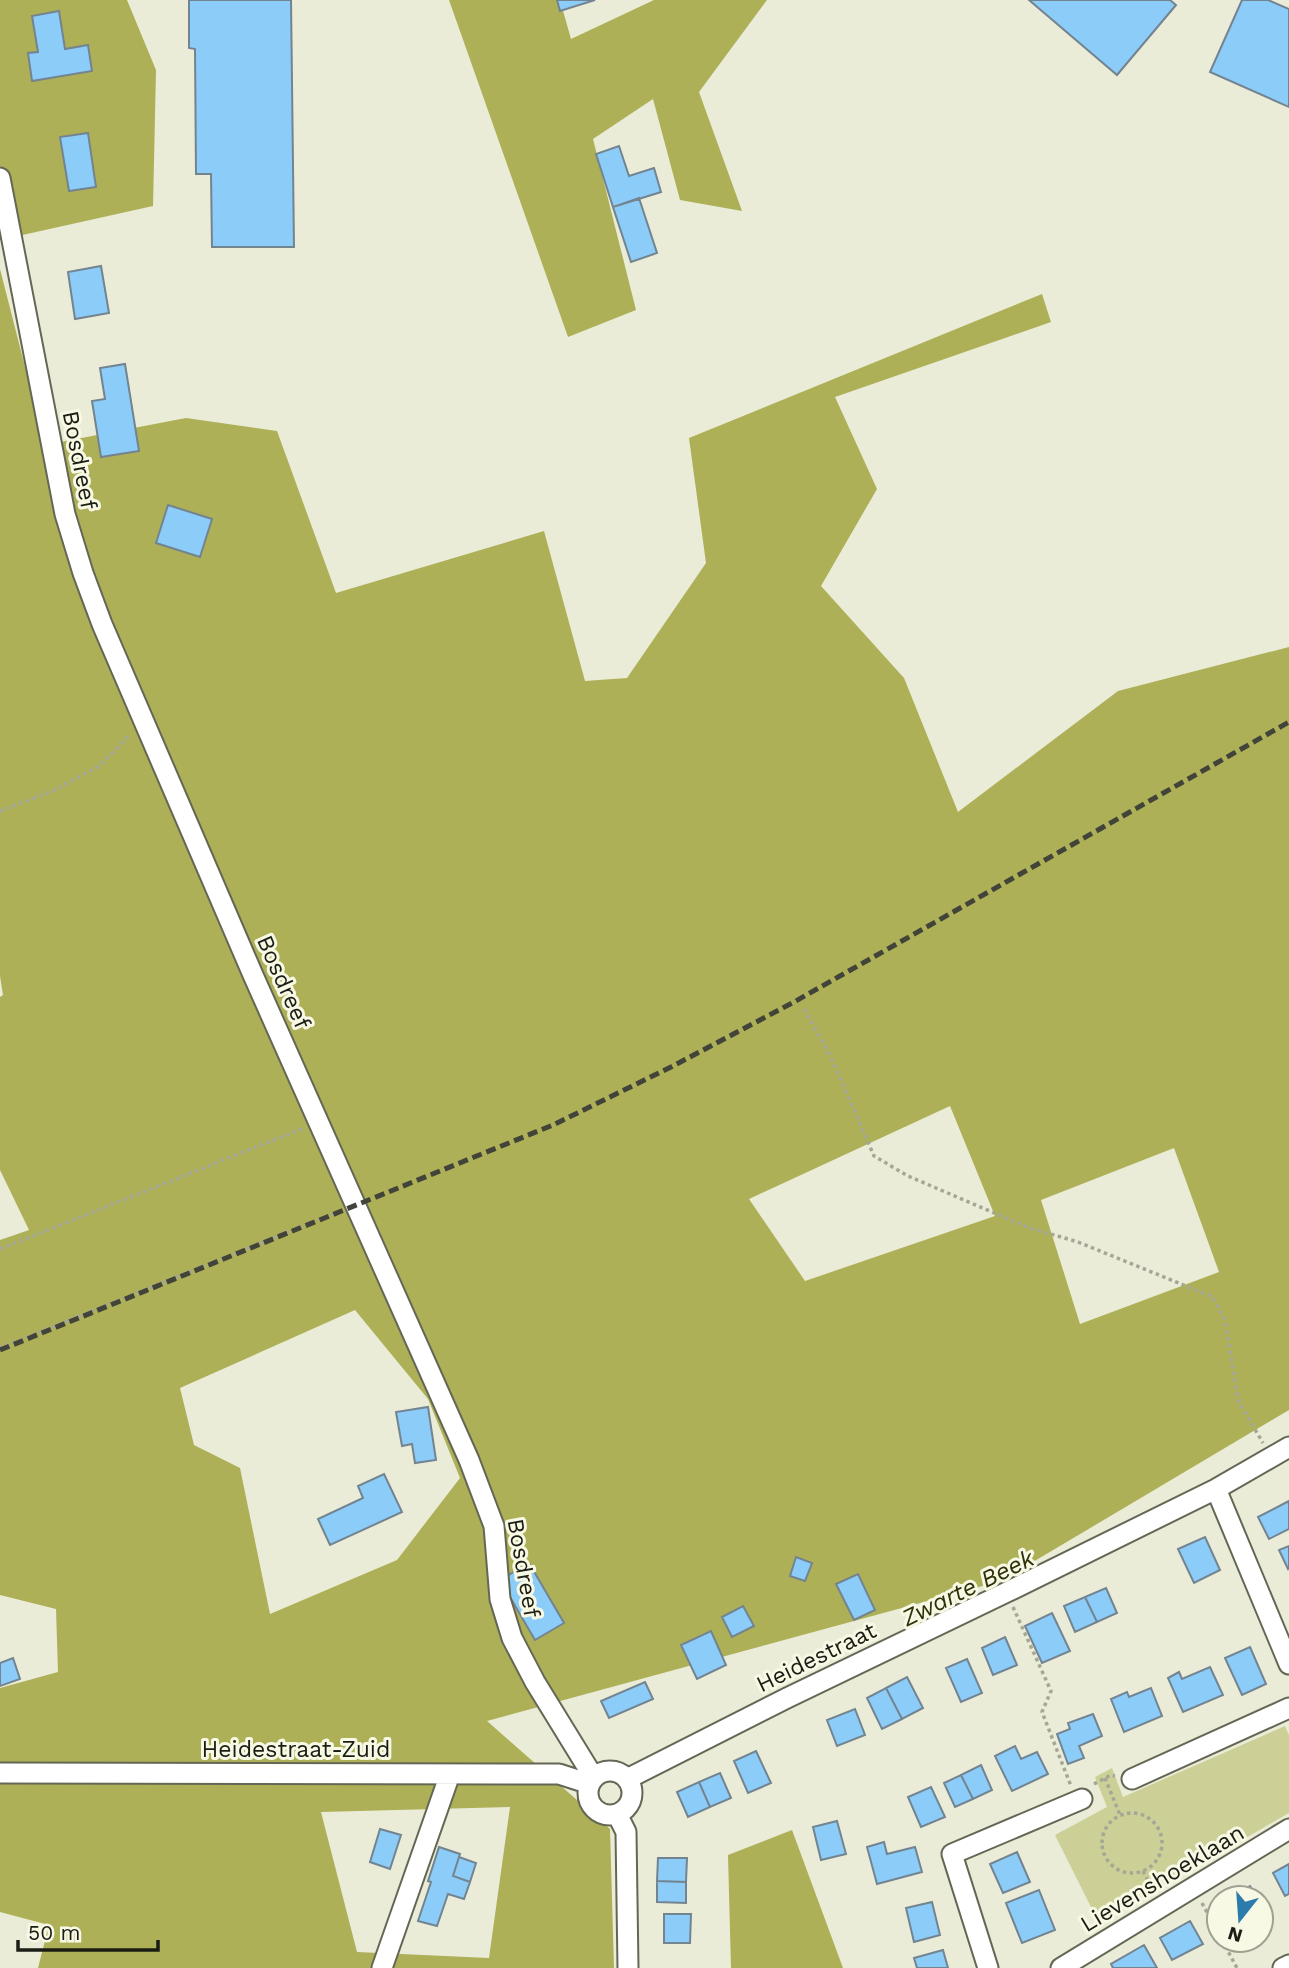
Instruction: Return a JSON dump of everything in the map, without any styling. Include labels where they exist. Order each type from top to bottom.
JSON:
[{"type":"street","name":"Bosdreef","points":[[0,178],[71,535],[102,624],[319,1123],[438,1385],[488,1506],[497,1544],[500,1599],[512,1638],[592,1781]]},
{"type":"street","name":"Heidestraat","points":[[627,1779],[1216,1489],[1289,1447]]},
{"type":"street","points":[[1216,1489],[1289,1664]]},
{"type":"street","points":[[1132,1779],[1289,1708]]},
{"type":"street","points":[[604,1772],[617,1772],[627,1779],[632,1789],[626,1808],[617,1814],[604,1815],[593,1808],[588,1797],[592,1781],[604,1772]]},
{"type":"street","name":"Heidestraat-Zuid","points":[[0,1773],[559,1774],[592,1781]]},
{"type":"street","points":[[382,1968],[450,1773]]},
{"type":"street","points":[[988,1968],[952,1854],[1082,1799]]},
{"type":"street","points":[[617,1814],[626,1832],[628,1968]]},
{"type":"street","name":"Lievenshoeklaan","points":[[1061,1968],[1289,1829]]},
{"type":"street","points":[[1283,1968],[1289,1965]]},
{"type":"path","points":[[0,811],[53,791],[99,766],[144,723]]},
{"type":"path","points":[[804,1009],[831,1057],[874,1156],[908,1176],[1027,1227],[1078,1242],[1213,1297],[1225,1320],[1238,1400],[1271,1457]]},
{"type":"path","points":[[0,1250],[319,1123]]},
{"type":"path","points":[[0,1348],[357,1205]]},
{"type":"path","points":[[1007,1592],[1051,1691],[1042,1712],[1069,1783],[1082,1799],[1095,1782],[1111,1775],[1132,1779]]},
{"type":"path","points":[[1105,1778],[1120,1815]]},
{"type":"path","points":[[1136,1814],[1150,1820],[1160,1832],[1161,1848],[1156,1862],[1143,1871],[1127,1873],[1113,1867],[1104,1855],[1102,1839],[1108,1825],[1120,1815],[1136,1814]]},
{"type":"path","points":[[1193,1888],[1205,1910]]},
{"type":"green space","points":[[0,0],[127,0],[156,70],[153,206],[0,240]]},
{"type":"green space","points":[[449,0],[560,0],[571,39],[654,0],[767,0],[699,92],[742,211],[680,200],[653,99],[593,139],[636,310],[568,337]]},
{"type":"green space","points":[[0,269],[45,445],[186,418],[277,431],[336,593],[544,531],[585,681],[627,678],[706,563],[689,438],[1042,294],[1051,322],[835,397],[877,489],[821,586],[904,678],[958,812],[1118,691],[1289,647],[1289,1410],[1001,1581],[487,1721],[610,1829],[614,1968],[38,1968],[49,1925],[0,1912],[0,1688],[58,1672],[56,1609],[0,1595],[0,1240],[29,1230],[0,1170],[0,997],[3,995],[0,976]],"holes":[[[950,1106],[995,1216],[805,1281],[749,1199]],[[1174,1148],[1219,1272],[1080,1324],[1041,1200]],[[355,1310],[428,1399],[460,1478],[397,1560],[270,1614],[240,1468],[194,1445],[180,1388]],[[510,1807],[489,1958],[357,1952],[321,1812]]]},
{"type":"green space","points":[[1285,1726],[1289,1735],[1289,1813],[1099,1923],[1055,1835],[1107,1807],[1095,1777],[1112,1768],[1123,1797]]},
{"type":"green space","points":[[792,1830],[843,1968],[731,1968],[728,1855]]},
{"type":"building","points":[[189,0],[291,0],[294,247],[212,247],[211,174],[196,174],[195,49],[189,48]]},
{"type":"building","points":[[557,0],[595,0],[560,11]]},
{"type":"building","points":[[1029,0],[1170,0],[1176,5],[1117,75]]},
{"type":"building","points":[[1242,0],[1268,0],[1289,9],[1289,107],[1210,72]]},
{"type":"building","points":[[59,11],[65,49],[88,45],[92,71],[32,81],[28,53],[38,52],[32,16]]},
{"type":"building","points":[[88,133],[96,187],[69,191],[60,137]]},
{"type":"building","points":[[619,146],[629,176],[654,168],[661,192],[613,207],[596,154]]},
{"type":"building","points":[[639,198],[657,253],[631,262],[613,207]]},
{"type":"building","points":[[101,266],[109,313],[75,319],[68,272]]},
{"type":"building","points":[[125,364],[139,451],[101,457],[92,401],[105,399],[100,368]]},
{"type":"building","points":[[168,505],[212,519],[200,557],[156,543]]},
{"type":"building","points":[[428,1407],[436,1460],[415,1463],[412,1444],[402,1446],[396,1412]]},
{"type":"building","points":[[384,1474],[402,1512],[330,1545],[318,1519],[363,1498],[358,1486]]},
{"type":"building","points":[[1289,1501],[1289,1529],[1269,1539],[1258,1517]]},
{"type":"building","points":[[1205,1537],[1220,1570],[1194,1583],[1178,1549]]},
{"type":"building","points":[[1289,1546],[1289,1568],[1288,1569],[1279,1550]]},
{"type":"building","points":[[796,1557],[812,1563],[805,1581],[790,1576]]},
{"type":"building","points":[[529,1563],[564,1623],[535,1640],[500,1580]]},
{"type":"building","points":[[858,1574],[875,1610],[854,1620],[836,1584]]},
{"type":"building","points":[[1106,1588],[1117,1613],[1097,1622],[1085,1597]]},
{"type":"building","points":[[1085,1597],[1097,1622],[1075,1632],[1064,1606]]},
{"type":"building","points":[[743,1606],[754,1626],[732,1637],[722,1617]]},
{"type":"building","points":[[1052,1613],[1070,1651],[1042,1663],[1025,1626]]},
{"type":"building","points":[[711,1631],[726,1665],[697,1679],[681,1645]]},
{"type":"building","points":[[1005,1637],[1017,1665],[993,1675],[982,1648]]},
{"type":"building","points":[[1250,1647],[1266,1684],[1242,1695],[1225,1658]]},
{"type":"building","points":[[13,1658],[20,1679],[0,1686],[0,1663]]},
{"type":"building","points":[[967,1659],[982,1693],[961,1702],[946,1668]]},
{"type":"building","points":[[1210,1667],[1223,1695],[1183,1712],[1168,1678],[1179,1672],[1182,1679]]},
{"type":"building","points":[[907,1677],[923,1708],[902,1719],[886,1688]]},
{"type":"building","points":[[645,1682],[653,1699],[609,1718],[601,1701]]},
{"type":"building","points":[[886,1688],[902,1719],[882,1729],[867,1698]]},
{"type":"building","points":[[1151,1688],[1162,1716],[1124,1732],[1111,1699],[1127,1692],[1129,1697]]},
{"type":"building","points":[[855,1709],[865,1735],[837,1746],[827,1720]]},
{"type":"building","points":[[1093,1714],[1102,1736],[1079,1746],[1084,1758],[1068,1764],[1057,1734],[1070,1729],[1068,1723]]},
{"type":"building","points":[[1015,1746],[1021,1759],[1037,1752],[1048,1774],[1012,1791],[995,1756]]},
{"type":"building","points":[[756,1751],[771,1783],[748,1793],[734,1761]]},
{"type":"building","points":[[981,1765],[992,1790],[973,1799],[961,1775]]},
{"type":"building","points":[[720,1773],[731,1798],[710,1807],[699,1782]]},
{"type":"building","points":[[961,1775],[973,1799],[955,1807],[944,1783]]},
{"type":"building","points":[[699,1782],[710,1807],[688,1817],[677,1792]]},
{"type":"building","points":[[931,1787],[945,1817],[921,1827],[908,1797]]},
{"type":"building","points":[[837,1821],[846,1854],[821,1860],[813,1827]]},
{"type":"building","points":[[380,1829],[401,1835],[390,1869],[370,1862]]},
{"type":"building","points":[[884,1842],[887,1854],[915,1847],[922,1872],[877,1884],[867,1847]]},
{"type":"building","points":[[439,1847],[460,1854],[453,1876],[470,1882],[464,1899],[448,1894],[437,1926],[418,1921]]},
{"type":"building","points":[[1017,1852],[1030,1882],[1003,1893],[990,1864]]},
{"type":"building","points":[[459,1857],[476,1863],[470,1882],[453,1876]]},
{"type":"building","points":[[658,1858],[687,1858],[686,1882],[657,1881]]},
{"type":"building","points":[[1289,1864],[1289,1894],[1285,1896],[1273,1873]]},
{"type":"building","points":[[657,1881],[686,1882],[686,1903],[657,1902]]},
{"type":"building","points":[[1039,1890],[1055,1930],[1022,1943],[1006,1903]]},
{"type":"building","points":[[932,1902],[940,1935],[914,1942],[906,1908]]},
{"type":"building","points":[[664,1914],[691,1914],[690,1943],[664,1943]]},
{"type":"building","points":[[1190,1921],[1203,1944],[1172,1960],[1160,1938]]},
{"type":"building","points":[[1144,1945],[1157,1968],[1113,1968],[1111,1964]]},
{"type":"building","points":[[943,1950],[948,1968],[917,1968],[914,1958]]},
{"type":"railway","points":[[0,1350],[553,1125],[794,1002],[1289,722]]},
{"type":"water label","name":"Zwarte Beek","points":[[968,1588]]}]
